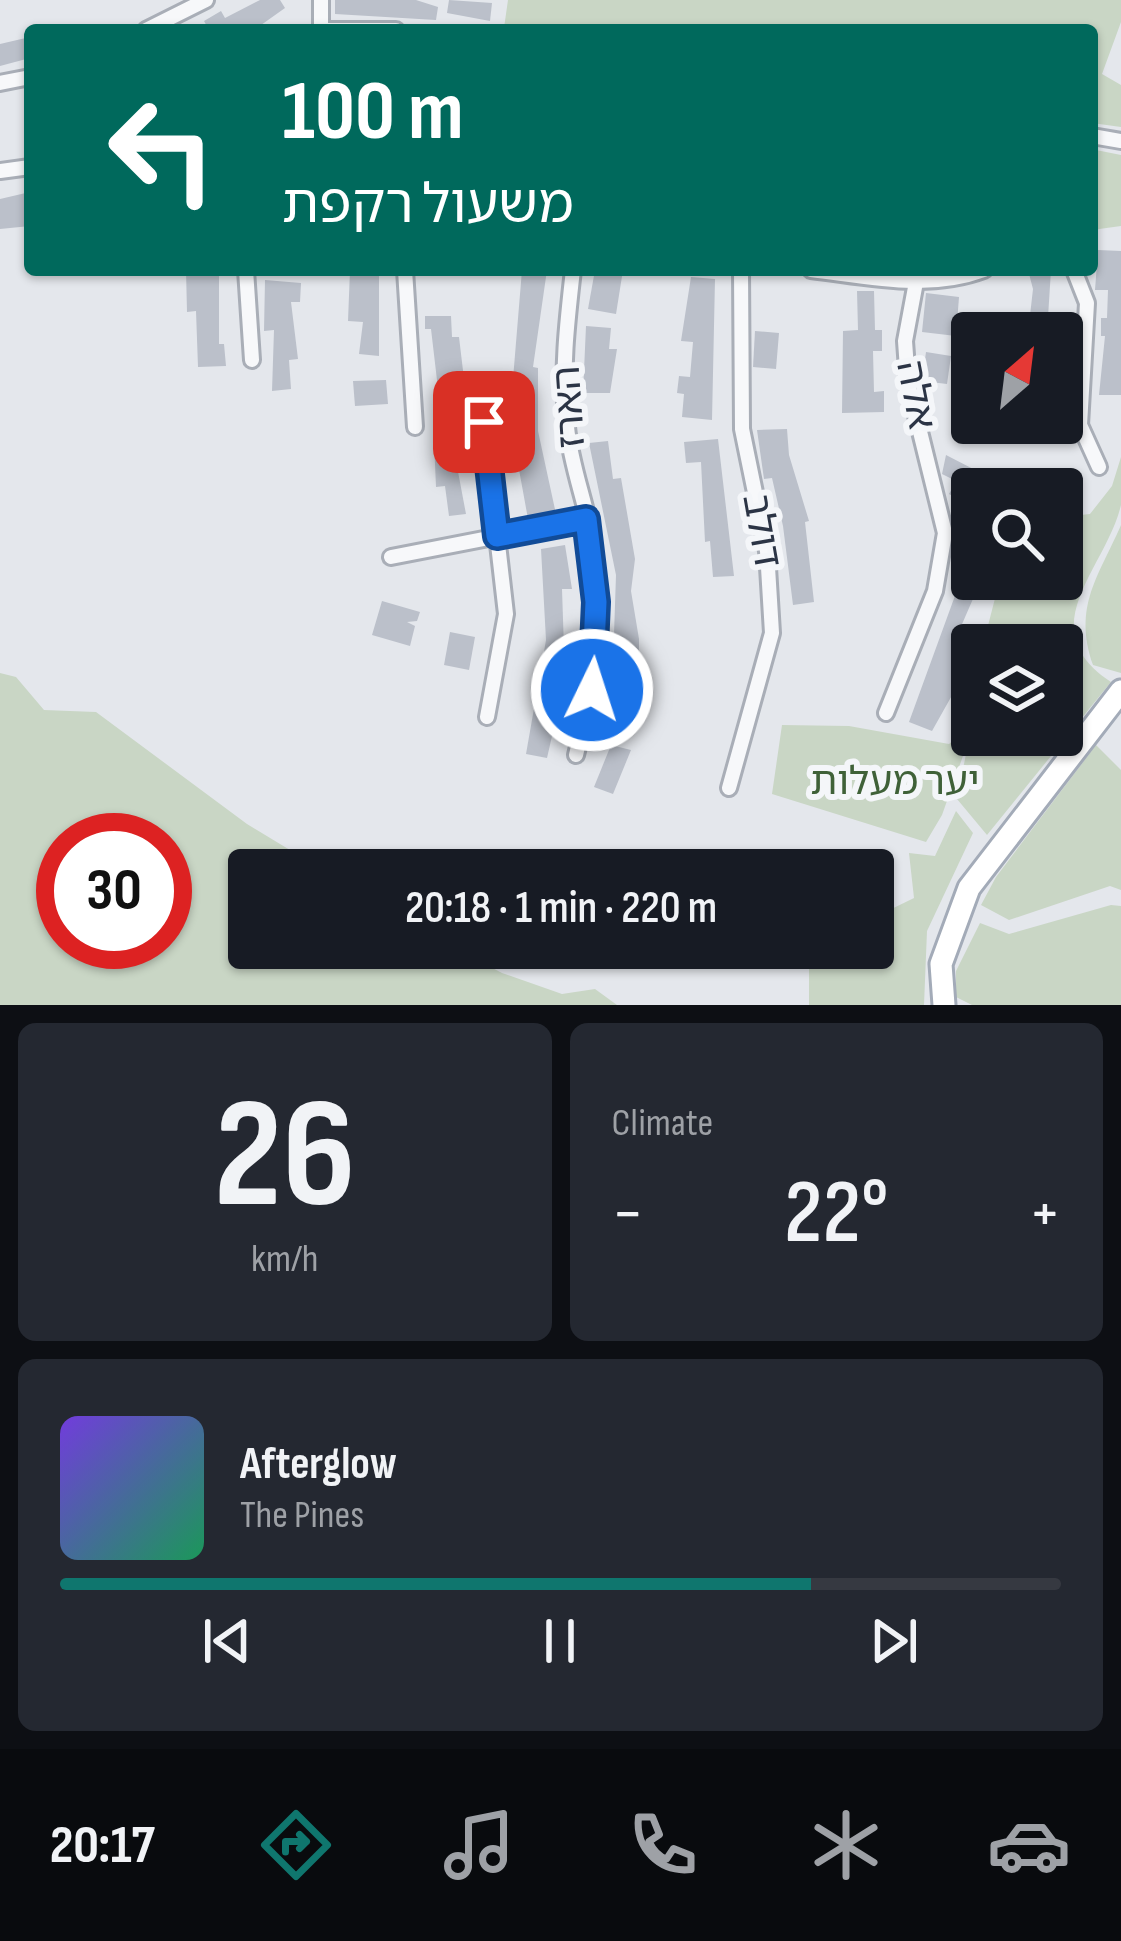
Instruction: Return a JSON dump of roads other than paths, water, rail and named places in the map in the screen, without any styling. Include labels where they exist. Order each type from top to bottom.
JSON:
[{"type":"main road","points":[[944,1005],[940,964],[969,888],[1121,691]]},
{"type":"street","points":[[158,24],[206,0]]},
{"type":"street","points":[[246,276],[252,360]]},
{"type":"street","points":[[405,276],[415,427]]},
{"type":"street","name":"הארז","points":[[572,276],[563,379],[567,433],[593,545],[596,641],[592,690],[576,755]]},
{"type":"street","name":"דולב","points":[[729,788],[772,633],[767,551],[742,429],[741,276]]},
{"type":"street","points":[[864,276],[916,282],[968,276]]},
{"type":"street","points":[[1076,276],[1087,303],[1080,425],[1099,467]]},
{"type":"street","name":"אלה","points":[[886,713],[934,590],[945,533],[908,383],[905,341],[916,282]]},
{"type":"street","points":[[484,422],[506,614],[487,717]]},
{"type":"street","points":[[391,556],[586,519]]},
{"type":"park label","name":"יער מעלות","points":[[895,782]]}]
